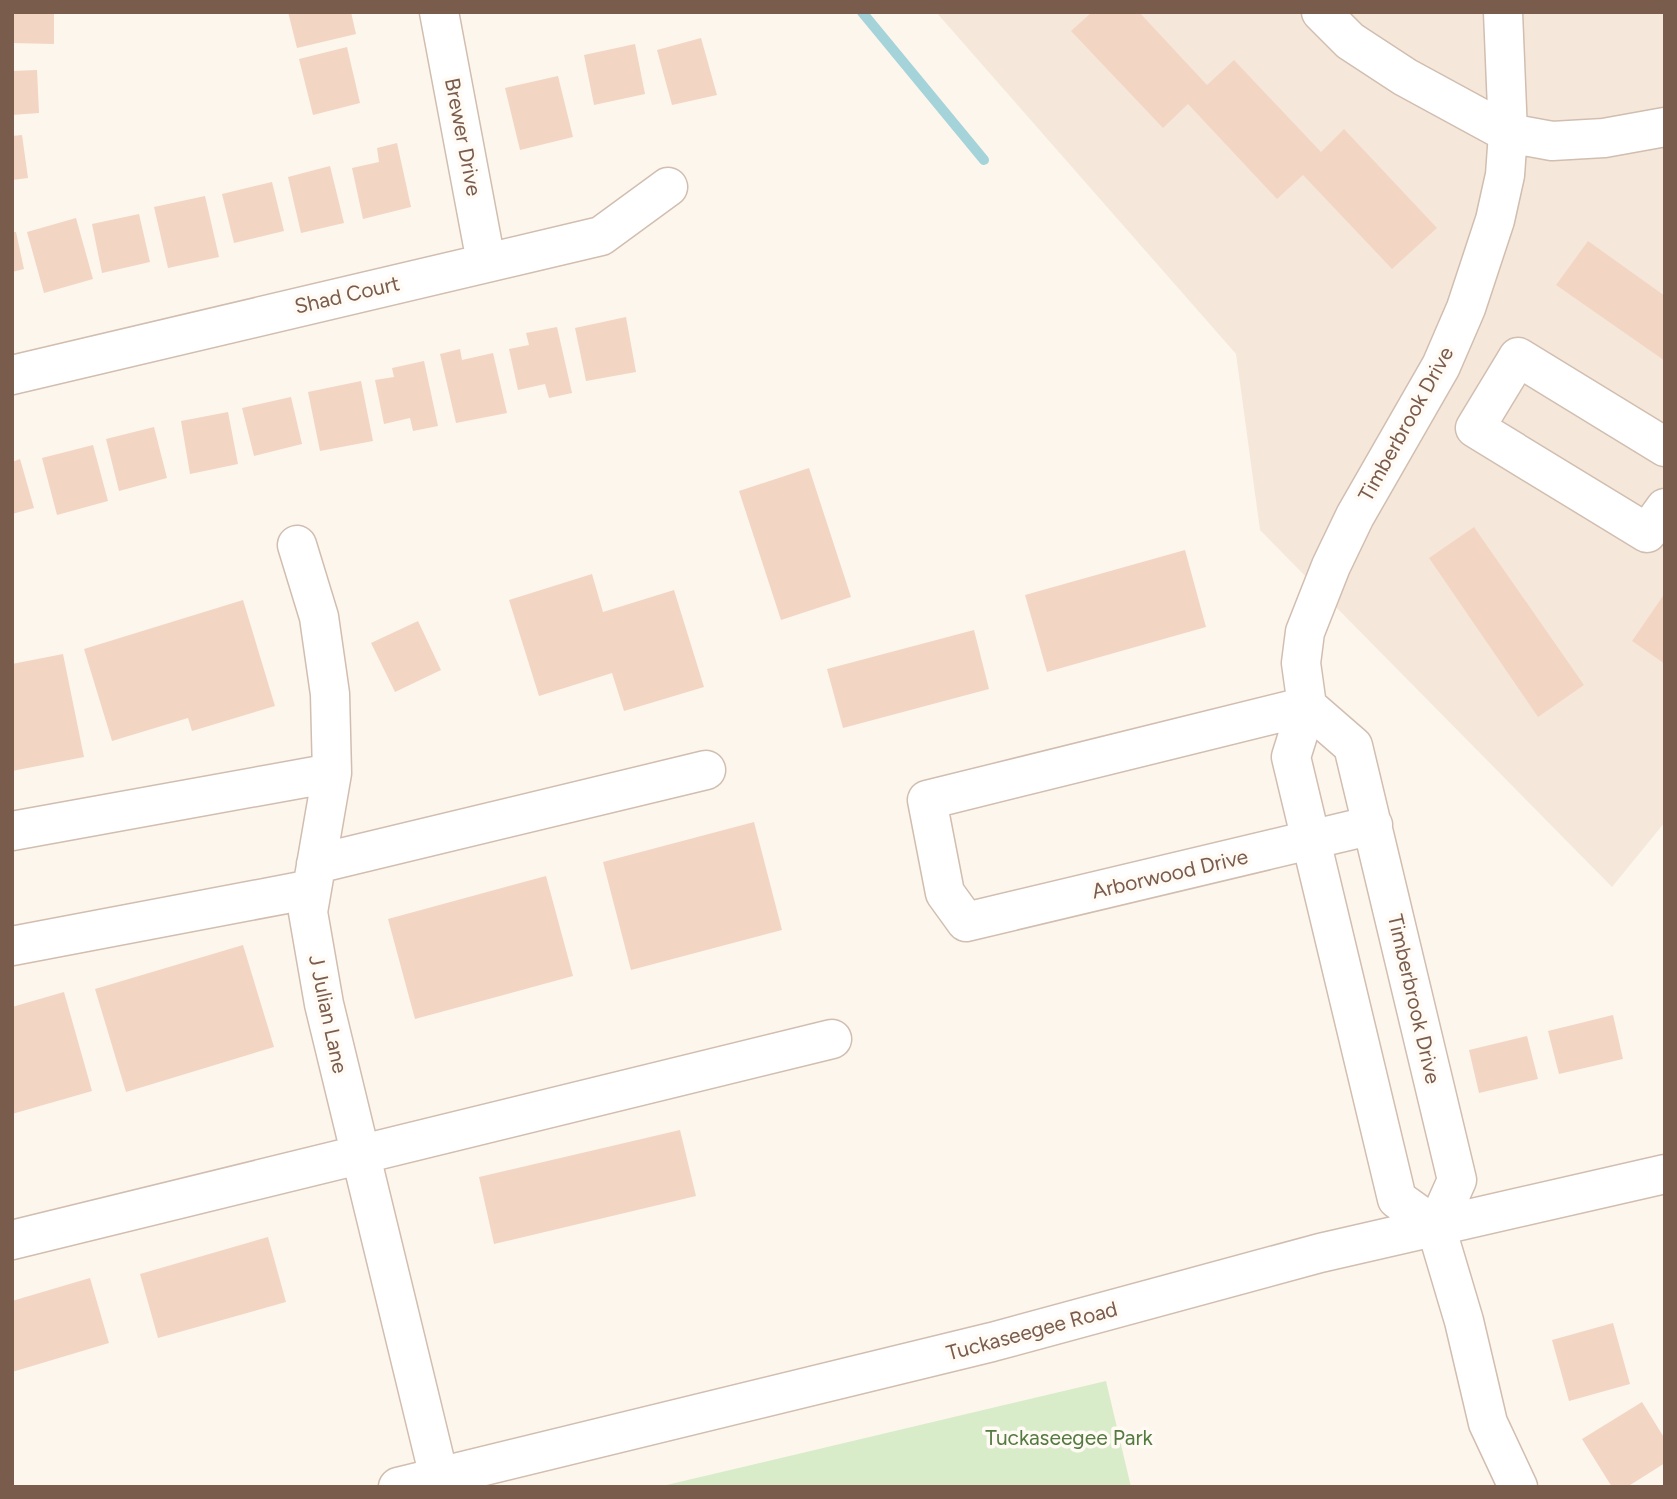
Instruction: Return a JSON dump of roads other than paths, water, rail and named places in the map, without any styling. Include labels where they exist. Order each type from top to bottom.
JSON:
[{"type":"street","name":"Brewer Drive","points":[[439,12],[486,262]]},
{"type":"street","points":[[1321,12],[1350,41],[1405,77],[1508,133],[1552,141],[1604,138],[1665,127]]},
{"type":"street","name":"Timberbrook Drive","points":[[1307,706],[1353,746],[1373,825],[1457,1180],[1436,1227],[1397,1199],[1291,757],[1307,706],[1301,663],[1305,632],[1355,516],[1441,366],[1466,307],[1495,220],[1505,175],[1508,133],[1503,12]]},
{"type":"street","name":"Shad Court","points":[[12,375],[601,236],[668,187]]},
{"type":"street","points":[[1665,447],[1518,357],[1495,390],[1475,428],[1647,533],[1665,508]]},
{"type":"street","points":[[1441,366],[1495,390]]},
{"type":"street","name":"J Julian Lane","points":[[297,545],[321,630],[330,694],[332,773],[308,912],[324,1004],[439,1477]]},
{"type":"street","name":"Arborwood Drive","points":[[1307,706],[927,800],[945,893],[966,922],[1373,825]]},
{"type":"street","points":[[12,946],[314,876],[706,770]]},
{"type":"street","points":[[12,831],[332,773]]},
{"type":"street","points":[[12,1240],[832,1039]]},
{"type":"street","name":"Tuckaseegee Road","points":[[398,1487],[992,1342],[1320,1253],[1665,1174]]},
{"type":"street","points":[[1436,1227],[1464,1321],[1488,1423],[1518,1487]]},
{"type":"waterway","points":[[862,12],[984,160]]},
{"type":"park label","name":"Tuckaseegee Park","points":[[1069,1438]]}]
